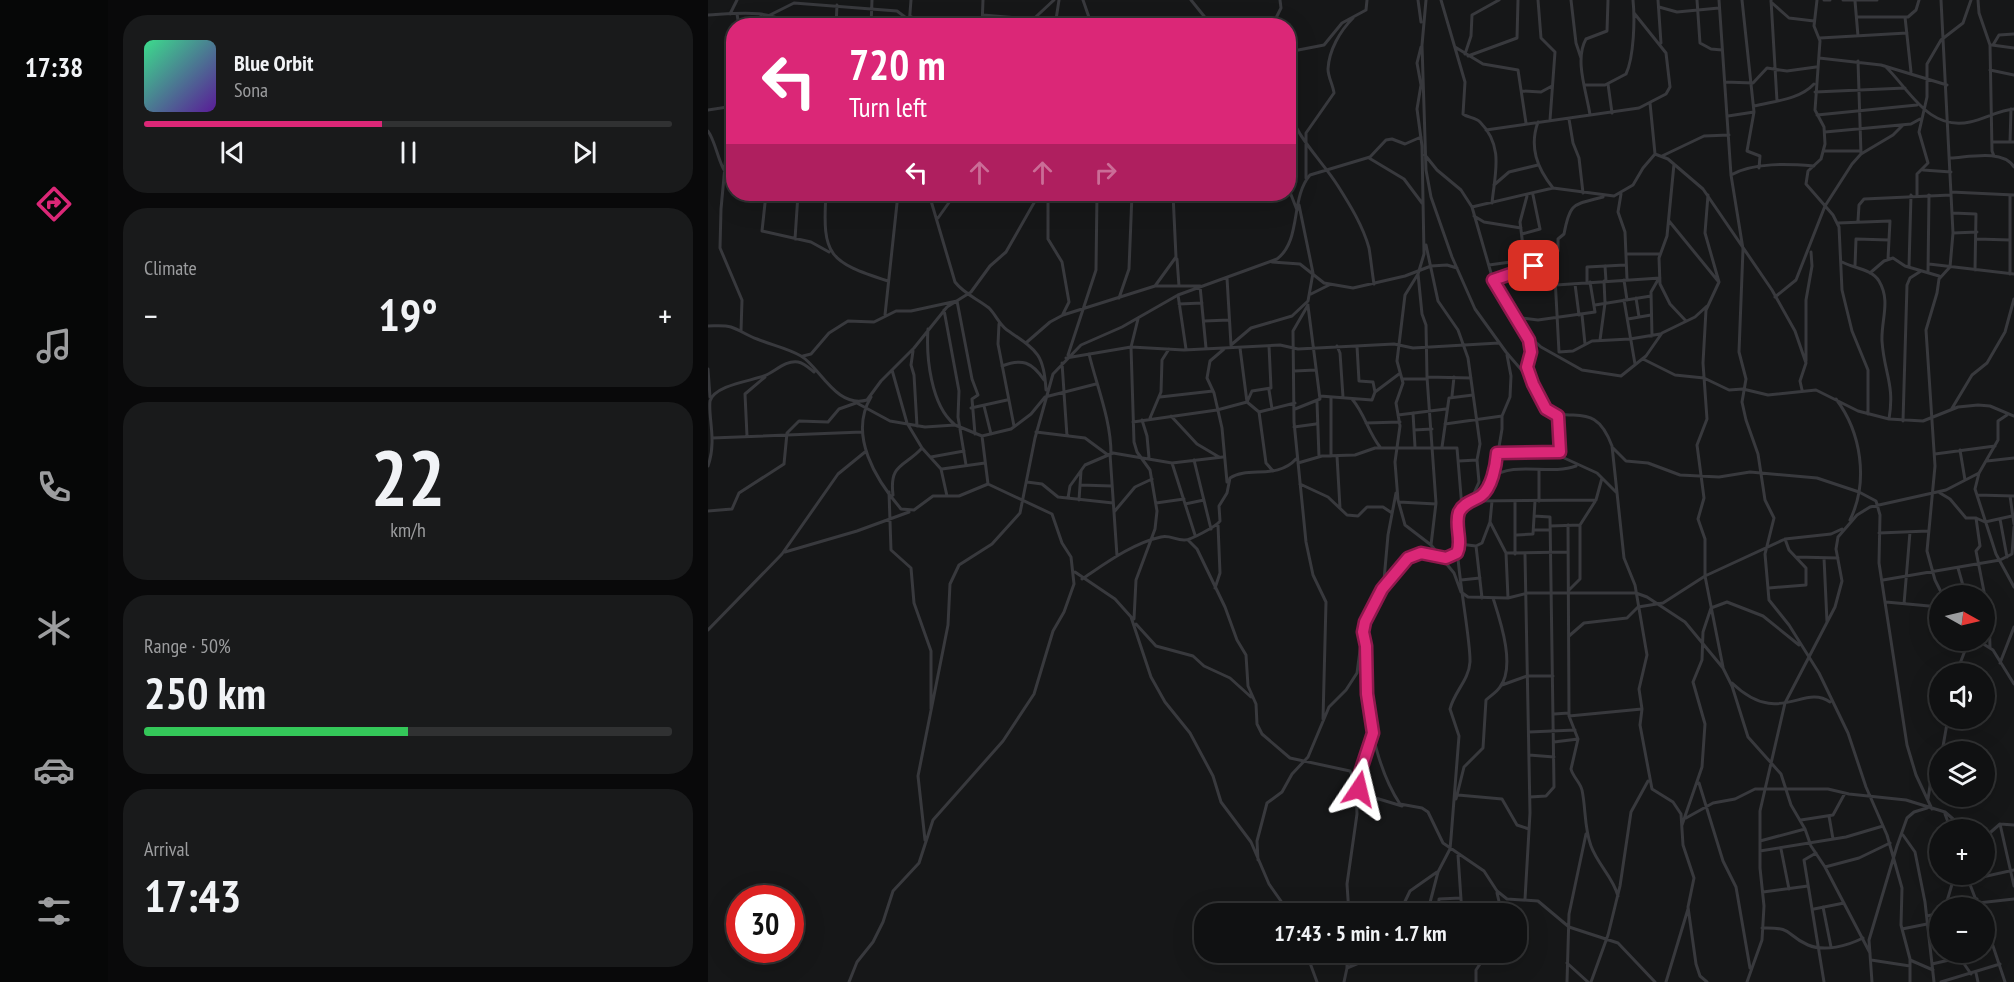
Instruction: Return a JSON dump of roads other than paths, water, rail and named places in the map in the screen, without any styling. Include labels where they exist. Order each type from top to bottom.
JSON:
[{"type":"street","points":[[730,14],[737,0]]},
{"type":"street","points":[[830,0],[836,5]]},
{"type":"street","points":[[871,18],[872,0]]},
{"type":"street","points":[[768,16],[794,3],[897,11],[909,18],[911,0]]},
{"type":"street","points":[[983,0],[983,18]]},
{"type":"street","points":[[1032,18],[1054,0]]},
{"type":"street","points":[[1057,18],[1059,0]]},
{"type":"street","points":[[1083,0],[1089,18]]},
{"type":"street","points":[[1191,0],[1206,18]]},
{"type":"street","points":[[1276,18],[1281,8],[1280,0]]},
{"type":"street","points":[[1296,50],[1324,45],[1337,28],[1366,10],[1367,0]]},
{"type":"street","points":[[1418,0],[1422,26],[1425,155],[1431,197],[1475,309],[1499,343],[1533,384]]},
{"type":"street","points":[[1422,26],[1426,0]]},
{"type":"street","points":[[1442,0],[1446,7],[1453,45],[1465,82],[1463,114],[1478,120],[1486,130],[1497,154],[1492,203]]},
{"type":"street","points":[[1466,55],[1471,36],[1472,15],[1498,0]]},
{"type":"street","points":[[1466,55],[1517,38],[1518,0]]},
{"type":"street","points":[[1538,0],[1541,38],[1555,52],[1551,121]]},
{"type":"street","points":[[1571,0],[1572,23],[1581,58],[1590,115]]},
{"type":"street","points":[[1581,58],[1586,39],[1607,31],[1608,0]]},
{"type":"street","points":[[1585,85],[1608,84],[1623,77],[1628,70],[1634,13],[1633,0]]},
{"type":"street","points":[[1486,130],[1612,113],[1642,107],[1666,94],[1670,87],[1667,60],[1661,44],[1658,0]]},
{"type":"street","points":[[1697,0],[1700,43],[1711,49],[1722,50]]},
{"type":"street","points":[[1719,0],[1731,175],[1743,249],[1738,352],[1746,379],[1743,389],[1746,420],[1758,453],[1765,500],[1774,518],[1766,548],[1770,605],[1790,625],[1848,733],[1869,796],[1890,843],[1902,888],[1902,929],[1910,959],[1910,982]]},
{"type":"street","points":[[1742,0],[1749,84],[1754,106],[1747,151],[1760,156],[1759,168]]},
{"type":"street","points":[[1817,0],[1814,21],[1820,38],[1815,92],[1818,115],[1825,133],[1824,152],[1808,171],[1806,184],[1838,223],[1844,299],[1852,331],[1868,370],[1868,414]]},
{"type":"street","points":[[1824,0],[1830,0]]},
{"type":"street","points":[[1843,0],[1877,0]]},
{"type":"street","points":[[1857,17],[1905,17],[1914,13],[1919,0]]},
{"type":"street","points":[[1938,585],[1927,555],[1928,531],[1936,493],[1926,330],[1940,276],[1950,267],[1953,233],[1947,85],[1941,40],[1941,0]]},
{"type":"street","points":[[1917,195],[1917,174],[1928,163],[1919,139],[1929,58],[1941,40],[1963,22],[1971,0]]},
{"type":"street","points":[[1978,0],[1979,13],[1992,45],[1990,70],[1994,156]]},
{"type":"street","points":[[1771,1],[1789,18],[1814,21]]},
{"type":"street","points":[[1771,1],[1777,101]]},
{"type":"street","points":[[1855,1],[1858,36]]},
{"type":"street","points":[[836,5],[836,18]]},
{"type":"street","points":[[1659,7],[1669,11],[1719,8]]},
{"type":"street","points":[[1634,13],[1641,25],[1661,44]]},
{"type":"street","points":[[737,14],[738,18]]},
{"type":"street","points":[[983,15],[998,14],[1024,18]]},
{"type":"street","points":[[708,15],[761,15],[773,18]]},
{"type":"street","points":[[1905,17],[1911,72]]},
{"type":"street","points":[[925,840],[918,783],[948,625],[948,600],[952,578],[965,561],[992,544],[1016,520],[1024,499],[1036,432],[1053,374],[1081,345],[1139,318],[1178,295],[1281,256],[1288,247],[1305,183],[1308,157],[1305,140],[1308,129],[1334,93],[1328,71],[1329,63],[1338,36],[1353,18]]},
{"type":"street","points":[[1820,38],[1907,33]]},
{"type":"street","points":[[1992,45],[1999,35],[2014,34]]},
{"type":"street","points":[[1422,45],[1417,63],[1421,85],[1417,109],[1422,147],[1425,244],[1419,271],[1405,295],[1397,361],[1403,386],[1396,403],[1400,422],[1396,448],[1397,483],[1399,502],[1408,529],[1431,545],[1456,576],[1461,592],[1468,597],[1508,598],[1524,593],[1636,593],[1685,622],[1723,668],[1748,737],[1780,774],[1791,805],[1806,829],[1810,843],[1870,953]]},
{"type":"street","points":[[1453,45],[1483,64],[1517,69],[1526,123]]},
{"type":"street","points":[[1992,45],[2014,48]]},
{"type":"street","points":[[1819,58],[1885,66],[1911,72],[1947,85]]},
{"type":"street","points":[[1858,61],[1857,91],[1861,153]]},
{"type":"street","points":[[1885,66],[1923,110],[1948,123],[1968,123],[2012,109],[2012,142],[1992,142]]},
{"type":"street","points":[[1725,82],[1749,84],[1757,81],[1765,69],[1774,68],[1787,71],[1817,67]]},
{"type":"street","points":[[1990,70],[2014,75]]},
{"type":"street","points":[[1754,106],[1806,91],[1815,82]]},
{"type":"street","points":[[1608,84],[1612,113]]},
{"type":"street","points":[[1522,92],[1540,92],[1552,86]]},
{"type":"street","points":[[1815,92],[1905,88]]},
{"type":"street","points":[[1559,352],[1556,285],[1555,277],[1547,265],[1548,256],[1558,251],[1558,239],[1564,234],[1565,219],[1571,208],[1584,201],[1622,193],[1633,185],[1655,154],[1650,112],[1651,101]]},
{"type":"street","points":[[1818,115],[1918,105]]},
{"type":"street","points":[[708,110],[726,107]]},
{"type":"street","points":[[1728,116],[1754,112]]},
{"type":"street","points":[[1569,118],[1573,143],[1579,158],[1583,193]]},
{"type":"street","points":[[1825,133],[1903,125],[1920,119]]},
{"type":"street","points":[[1538,122],[1534,144],[1538,165],[1553,188]]},
{"type":"street","points":[[1296,125],[1325,170],[1337,184],[1363,230],[1369,249],[1374,284]]},
{"type":"street","points":[[1775,297],[1796,280],[1826,206],[1861,153],[1893,135],[1903,125]]},
{"type":"street","points":[[708,131],[717,147],[724,171]]},
{"type":"street","points":[[1662,156],[1704,136],[1729,135]]},
{"type":"street","points":[[1305,183],[1310,175],[1368,158],[1386,140],[1392,139],[1406,144],[1421,137]]},
{"type":"street","points":[[1422,147],[1425,155],[1437,170],[1461,190],[1472,207],[1493,280],[1527,334],[1538,345],[1582,370],[1621,376],[1628,373],[1635,364],[1643,359],[1662,333]]},
{"type":"street","points":[[1824,152],[1861,153]]},
{"type":"street","points":[[1655,154],[1674,164],[1708,195],[1795,331],[1806,363]]},
{"type":"street","points":[[726,155],[720,248],[732,276],[734,287],[741,296],[741,332]]},
{"type":"street","points":[[1950,158],[1994,156],[2010,160],[2014,167]]},
{"type":"street","points":[[1368,158],[1377,161],[1404,179],[1422,205]]},
{"type":"street","points":[[1652,336],[1651,296],[1659,278],[1660,254],[1669,221],[1674,164]]},
{"type":"street","points":[[1494,186],[1509,172],[1538,165]]},
{"type":"street","points":[[1731,175],[1759,168],[1814,166]]},
{"type":"street","points":[[1923,170],[1951,172]]},
{"type":"street","points":[[1472,207],[1533,195],[1553,188],[1604,196]]},
{"type":"street","points":[[1622,193],[1618,212],[1625,232],[1627,254],[1625,300],[1635,364]]},
{"type":"street","points":[[1858,221],[1859,205],[1864,198],[1951,194],[2012,195],[2010,240],[2012,274],[1929,264]]},
{"type":"street","points":[[1522,234],[1540,228],[1533,195]]},
{"type":"street","points":[[1708,195],[1705,233],[1719,282],[1706,310],[1704,378],[1707,419],[1697,445],[1704,498],[1698,519],[1705,539],[1705,576],[1723,668]]},
{"type":"street","points":[[1909,267],[1911,195]]},
{"type":"street","points":[[1928,273],[1929,195]]},
{"type":"street","points":[[1526,270],[1521,228],[1527,196]]},
{"type":"street","points":[[765,201],[762,231],[811,242],[832,253],[849,266],[888,281]]},
{"type":"street","points":[[795,239],[798,201]]},
{"type":"street","points":[[826,201],[824,229],[832,253]]},
{"type":"street","points":[[885,315],[897,201]]},
{"type":"street","points":[[747,436],[745,394],[766,375],[786,364],[798,362],[865,409],[890,421],[917,426],[955,425],[982,436],[1014,427],[1031,414],[1045,396],[1041,360],[1027,342],[999,322],[989,308],[968,295],[955,282],[932,201]]},
{"type":"street","points":[[938,218],[950,201]]},
{"type":"street","points":[[914,510],[902,509],[865,452],[862,432],[865,409],[871,397],[892,370],[914,348],[944,310],[968,295],[990,267],[1006,252],[1035,201]]},
{"type":"street","points":[[1027,342],[1062,315],[1069,302],[1060,255],[1048,239],[1048,201]]},
{"type":"street","points":[[1067,358],[1097,267],[1097,201]]},
{"type":"street","points":[[1119,298],[1129,269],[1132,201]]},
{"type":"street","points":[[1173,201],[1179,286]]},
{"type":"street","points":[[1293,201],[1297,211]]},
{"type":"street","points":[[1299,204],[1314,275],[1308,303],[1293,330],[1294,427],[1311,568],[1326,602],[1323,719]]},
{"type":"street","points":[[1953,213],[1975,213],[1977,232],[1975,270]]},
{"type":"street","points":[[1474,216],[1484,222],[1521,228]]},
{"type":"street","points":[[1669,221],[1719,282]]},
{"type":"street","points":[[1838,223],[1890,221],[1888,259]]},
{"type":"street","points":[[1953,233],[1977,232]]},
{"type":"street","points":[[1855,266],[1856,238],[1889,240]]},
{"type":"street","points":[[1977,239],[2010,240]]},
{"type":"street","points":[[1425,244],[1429,250],[1438,301],[1458,330],[1464,345],[1471,378],[1480,444],[1477,460],[1479,482],[1471,501]]},
{"type":"street","points":[[1802,390],[1800,381],[1806,363],[1806,300],[1812,267],[1811,247]]},
{"type":"street","points":[[1155,286],[1171,267],[1177,254]]},
{"type":"street","points":[[1627,254],[1660,254]]},
{"type":"street","points":[[1870,273],[1888,259],[1893,258],[1909,267],[1940,276]]},
{"type":"street","points":[[1489,265],[1525,260]]},
{"type":"street","points":[[1270,262],[1299,264],[1330,285]]},
{"type":"street","points":[[1842,262],[1870,273],[1879,280],[1886,302],[1882,339],[1885,367],[1892,387],[1889,419]]},
{"type":"street","points":[[1310,295],[1317,289],[1330,285],[1353,288],[1412,274],[1431,266],[1447,265],[1457,268]]},
{"type":"street","points":[[1493,280],[1547,265]]},
{"type":"street","points":[[1515,316],[1538,320],[1595,312],[1587,267],[1625,265]]},
{"type":"street","points":[[1600,340],[1605,303],[1605,266]]},
{"type":"street","points":[[1419,271],[1427,347],[1436,504],[1431,545]]},
{"type":"street","points":[[1903,421],[1907,285],[1910,278],[1921,271]]},
{"type":"street","points":[[1227,278],[1231,346]]},
{"type":"street","points":[[1556,285],[1659,278]]},
{"type":"street","points":[[1659,278],[1666,298],[1686,321]]},
{"type":"street","points":[[1575,284],[1585,344]]},
{"type":"street","points":[[1062,315],[1155,286],[1200,286]]},
{"type":"street","points":[[1200,286],[1206,348]]},
{"type":"street","points":[[1178,295],[1186,350]]},
{"type":"street","points":[[1595,305],[1651,296]]},
{"type":"street","points":[[1636,298],[1639,317]]},
{"type":"street","points":[[1951,411],[1972,375],[1987,363],[2009,322],[2014,299]]},
{"type":"street","points":[[801,356],[811,354],[829,333],[842,323],[874,322],[885,315],[957,301]]},
{"type":"street","points":[[957,301],[972,379],[978,395],[972,399],[971,408],[975,434]]},
{"type":"street","points":[[1179,304],[1202,303]]},
{"type":"street","points":[[1215,588],[1220,571],[1218,525],[1221,518],[1219,506],[1227,493],[1227,484],[1221,457],[1222,431],[1213,391],[1207,381],[1208,366],[1213,356],[1231,346],[1251,328],[1292,316],[1308,303]]},
{"type":"street","points":[[1308,303],[1320,396],[1317,402],[1316,423],[1319,457]]},
{"type":"street","points":[[1552,352],[1573,351],[1585,344],[1600,340],[1630,339],[1662,333],[1686,321],[1710,303]]},
{"type":"street","points":[[944,310],[959,391],[966,465]]},
{"type":"street","points":[[1628,319],[1651,315]]},
{"type":"street","points":[[1134,621],[1136,580],[1156,523],[1156,503],[1149,467],[1135,448],[1131,346],[1139,318]]},
{"type":"street","points":[[1204,321],[1229,320]]},
{"type":"street","points":[[999,322],[1002,366],[1014,427]]},
{"type":"street","points":[[708,326],[732,327],[801,356],[817,375]]},
{"type":"street","points":[[928,329],[931,380],[946,416],[955,425]]},
{"type":"street","points":[[1527,334],[1531,352],[1527,367],[1546,409],[1555,413],[1578,414],[1597,422],[1606,432],[1612,446],[1624,558],[1633,579],[1647,655],[1639,689],[1642,709],[1640,725],[1649,779],[1655,792],[1677,807],[1681,814],[1683,845],[1694,878],[1666,982]]},
{"type":"street","points":[[1231,346],[1292,348],[1400,345],[1413,348],[1499,343]]},
{"type":"street","points":[[1067,358],[1131,346],[1186,350],[1225,348]]},
{"type":"street","points":[[1269,346],[1272,387],[1269,389],[1272,409]]},
{"type":"street","points":[[1337,346],[1340,354],[1343,397]]},
{"type":"street","points":[[1320,396],[1372,400],[1375,392],[1373,382],[1359,381],[1357,346]]},
{"type":"street","points":[[914,348],[911,360],[917,426]]},
{"type":"street","points":[[1240,348],[1247,402],[1259,412],[1266,463],[1272,471]]},
{"type":"street","points":[[1150,419],[1160,397],[1162,360],[1168,349]]},
{"type":"street","points":[[1462,508],[1484,494],[1491,478],[1502,429],[1502,416],[1511,387],[1506,352]]},
{"type":"street","points":[[1089,354],[1110,426],[1117,556]]},
{"type":"street","points":[[1643,359],[1675,375],[1704,378],[1726,389],[1743,389],[1768,394],[1802,390],[1822,391],[1868,414],[1889,419],[1932,420],[1951,411],[1978,405],[1995,408],[2014,416]]},
{"type":"street","points":[[1002,366],[1019,360],[1030,363],[1045,381]]},
{"type":"street","points":[[1062,363],[1067,436]]},
{"type":"street","points":[[708,369],[712,438],[708,466]]},
{"type":"street","points":[[892,370],[907,423],[922,448],[941,469],[947,496]]},
{"type":"street","points":[[1294,371],[1316,370]]},
{"type":"street","points":[[1375,392],[1399,374]]},
{"type":"street","points":[[709,398],[735,383],[766,375]]},
{"type":"street","points":[[1442,447],[1446,409],[1452,397],[1454,377]]},
{"type":"street","points":[[1402,380],[1471,378]]},
{"type":"street","points":[[1045,396],[1096,384]]},
{"type":"street","points":[[1247,402],[1252,391],[1269,389]]},
{"type":"street","points":[[1160,397],[1213,391]]},
{"type":"street","points":[[1452,397],[1473,395]]},
{"type":"street","points":[[852,399],[860,402],[871,397]]},
{"type":"street","points":[[1331,397],[1331,456]]},
{"type":"street","points":[[708,406],[709,398]]},
{"type":"street","points":[[1351,398],[1380,447]]},
{"type":"street","points":[[1750,968],[1762,945],[1760,812],[1785,703],[1827,623],[1842,581],[1837,542],[1859,492],[1860,459],[1850,420],[1836,399]]},
{"type":"street","points":[[971,408],[1007,400]]},
{"type":"street","points":[[1133,422],[1217,410],[1247,402]]},
{"type":"street","points":[[1295,409],[1317,402]]},
{"type":"street","points":[[708,511],[732,509],[739,493],[784,464],[786,434],[798,421],[828,422],[839,409],[856,403]]},
{"type":"street","points":[[1259,412],[1295,403]]},
{"type":"street","points":[[984,406],[991,435]]},
{"type":"street","points":[[1398,416],[1446,409]]},
{"type":"street","points":[[1413,413],[1415,447]]},
{"type":"street","points":[[1555,413],[1558,418],[1560,452],[1564,460],[1595,472],[1616,492]]},
{"type":"street","points":[[2007,415],[1998,421],[1995,446],[1979,473],[1975,486],[2000,560],[2014,587]]},
{"type":"street","points":[[1171,416],[1197,444],[1221,457]]},
{"type":"street","points":[[1445,424],[1502,416]]},
{"type":"street","points":[[1142,420],[1147,436],[1149,458]]},
{"type":"street","points":[[1366,423],[1400,422]]},
{"type":"street","points":[[1294,427],[1316,423]]},
{"type":"street","points":[[1414,430],[1432,429]]},
{"type":"street","points":[[712,438],[862,432]]},
{"type":"street","points":[[1036,432],[1085,438],[1110,454]]},
{"type":"street","points":[[982,436],[988,484]]},
{"type":"street","points":[[1612,446],[1626,461],[1648,463],[1680,475],[1719,477],[1750,472],[1817,478],[1859,492],[1878,505]]},
{"type":"street","points":[[1935,454],[1995,446]]},
{"type":"street","points":[[1227,484],[1230,478],[1237,474],[1272,471],[1287,467],[1297,460],[1355,455],[1380,447],[1457,448],[1462,508],[1457,520],[1460,580],[1470,661],[1467,676],[1450,709],[1459,736],[1455,801],[1450,849],[1438,872],[1430,903]]},
{"type":"street","points":[[894,498],[892,482],[895,469],[922,448]]},
{"type":"street","points":[[1960,450],[1965,480]]},
{"type":"street","points":[[931,457],[964,451]]},
{"type":"street","points":[[708,630],[783,552],[838,474],[865,452]]},
{"type":"street","points":[[1497,453],[1560,452]]},
{"type":"street","points":[[1068,498],[1070,486],[1081,470],[1088,463],[1110,454],[1140,456],[1172,463],[1221,457]]},
{"type":"street","points":[[1337,456],[1340,510]]},
{"type":"street","points":[[1987,461],[2014,458]]},
{"type":"street","points":[[1194,460],[1211,529]]},
{"type":"street","points":[[1459,461],[1477,460]]},
{"type":"street","points":[[941,469],[985,463]]},
{"type":"street","points":[[1172,463],[1195,535]]},
{"type":"street","points":[[1491,478],[1506,470],[1564,470],[1576,466]]},
{"type":"street","points":[[1079,500],[1081,470]]},
{"type":"street","points":[[1517,535],[1533,534],[1539,470]]},
{"type":"street","points":[[1569,636],[1584,623],[1627,618],[1638,607],[1669,600],[1705,576],[1785,539],[1831,534],[1846,526],[1864,510],[1936,493],[1979,473]]},
{"type":"street","points":[[1569,592],[1580,579],[1580,525],[1596,500],[1602,478]]},
{"type":"street","points":[[1114,512],[1135,487],[1152,479]]},
{"type":"street","points":[[1027,482],[1042,484],[1055,496],[1113,503]]},
{"type":"street","points":[[1382,589],[1397,483]]},
{"type":"street","points":[[783,552],[891,519],[914,510],[933,496],[959,496],[988,484],[1024,499],[1053,516],[1062,543],[1071,557],[1074,571],[1073,591],[1053,631],[1032,697],[1003,741],[936,814],[925,840],[919,863],[893,891],[883,922],[873,942],[857,962],[849,982]]},
{"type":"street","points":[[1300,484],[1328,497],[1340,510],[1353,517],[1367,507],[1383,507],[1393,513]]},
{"type":"street","points":[[1080,485],[1112,486]]},
{"type":"street","points":[[888,490],[891,550],[910,568],[914,603],[931,651],[931,712]]},
{"type":"street","points":[[1936,493],[1950,499],[1965,518],[1976,518],[1986,522],[2012,516]]},
{"type":"street","points":[[1882,580],[1906,578],[2000,560],[2013,553],[2012,496],[1977,495]]},
{"type":"street","points":[[1156,503],[1184,499]]},
{"type":"street","points":[[1185,504],[1203,500]]},
{"type":"street","points":[[1471,501],[1596,500]]},
{"type":"street","points":[[1459,544],[1476,546],[1482,543],[1490,522],[1492,501]]},
{"type":"street","points":[[1515,501],[1517,535],[1515,554]]},
{"type":"street","points":[[1399,502],[1436,504]]},
{"type":"street","points":[[1878,505],[1877,548],[1907,745],[1930,808]]},
{"type":"street","points":[[1530,797],[1546,796],[1553,791],[1554,757],[1550,528],[1549,517],[1534,516]]},
{"type":"street","points":[[1976,518],[1980,546],[1976,551],[1983,585]]},
{"type":"street","points":[[2000,519],[2007,557]]},
{"type":"street","points":[[1490,522],[1506,553],[1508,598]]},
{"type":"street","points":[[1188,540],[1218,525]]},
{"type":"street","points":[[1568,525],[1569,714],[1578,739],[1571,769],[1581,786],[1586,833],[1600,866],[1615,884],[1618,896]]},
{"type":"street","points":[[1534,530],[1580,525]]},
{"type":"street","points":[[1879,533],[1928,531]]},
{"type":"street","points":[[1904,604],[1910,532]]},
{"type":"street","points":[[1082,579],[1117,556],[1150,541],[1167,536],[1188,540],[1197,549],[1237,640],[1246,655],[1248,686],[1254,700],[1262,734],[1290,758],[1350,771],[1356,785],[1370,796],[1403,806],[1418,807],[1428,812],[1440,837],[1450,849],[1484,871],[1497,891],[1500,903]]},
{"type":"street","points":[[1769,588],[1806,586],[1806,568],[1785,539]]},
{"type":"street","points":[[1476,546],[1482,598]]},
{"type":"street","points":[[1258,860],[1258,831],[1267,803],[1282,792],[1292,774],[1305,760],[1315,744],[1329,707],[1355,678],[1365,622],[1382,589],[1408,558],[1421,553],[1451,556],[1459,549]]},
{"type":"street","points":[[1506,553],[1525,555],[1568,552]]},
{"type":"street","points":[[1525,555],[1530,797],[1525,899]]},
{"type":"street","points":[[1796,557],[1838,558]]},
{"type":"street","points":[[1824,558],[1827,623]]},
{"type":"street","points":[[1958,568],[1963,585]]},
{"type":"street","points":[[1074,571],[1082,579],[1115,598],[1156,646],[1194,656],[1204,666],[1230,678],[1254,700]]},
{"type":"street","points":[[1460,580],[1480,578]]},
{"type":"street","points":[[1492,598],[1505,637],[1502,686]]},
{"type":"street","points":[[1681,827],[1698,782],[1705,724],[1701,703],[1693,687],[1702,660],[1704,624],[1711,608],[1727,602],[1755,612],[1801,646]]},
{"type":"street","points":[[1886,602],[1929,606]]},
{"type":"street","points":[[1131,617],[1151,677],[1193,739],[1213,776],[1219,797],[1251,842],[1269,884],[1282,903]]},
{"type":"street","points":[[2000,663],[2014,627]]},
{"type":"street","points":[[1363,632],[1366,646],[1368,701],[1373,733],[1389,780],[1403,806]]},
{"type":"street","points":[[1992,651],[2014,684]]},
{"type":"street","points":[[1455,801],[1464,767],[1483,748],[1486,700],[1502,686],[1527,676],[1553,676]]},
{"type":"street","points":[[1729,680],[1753,700],[1776,705],[1818,697],[1826,699],[1833,705]]},
{"type":"street","points":[[1554,714],[1642,709]]},
{"type":"street","points":[[1528,732],[1575,730]]},
{"type":"street","points":[[1348,903],[1347,884],[1357,814],[1356,785],[1373,733]]},
{"type":"street","points":[[1554,742],[1578,739]]},
{"type":"street","points":[[1529,755],[1554,757]]},
{"type":"street","points":[[1568,963],[1589,982],[1606,939],[1618,896],[1628,821],[1649,779]]},
{"type":"street","points":[[1698,782],[1723,861],[1736,887],[1750,968],[1748,982]]},
{"type":"street","points":[[1685,819],[1705,808],[1735,800],[1748,791],[1766,788],[1828,789],[1845,793],[1892,797],[1944,812],[1957,819]]},
{"type":"street","points":[[1800,820],[1835,814],[1845,793]]},
{"type":"street","points":[[1928,802],[1929,794]]},
{"type":"street","points":[[1458,795],[1500,799],[1518,825],[1529,829]]},
{"type":"street","points":[[1872,982],[1870,953],[1872,930],[1894,857],[1911,814],[1930,808]]},
{"type":"street","points":[[1944,812],[1947,819]]},
{"type":"street","points":[[1829,816],[1833,839]]},
{"type":"street","points":[[2000,824],[2014,886]]},
{"type":"street","points":[[1995,828],[2000,824],[2014,825]]},
{"type":"street","points":[[1760,851],[1833,839],[1883,826]]},
{"type":"street","points":[[1760,841],[1806,829]]},
{"type":"street","points":[[1567,982],[1569,927],[1574,883],[1586,833]]},
{"type":"street","points":[[1903,835],[1915,852],[1934,982]]},
{"type":"street","points":[[1825,867],[1859,858],[1890,843]]},
{"type":"street","points":[[1781,849],[1789,889]]},
{"type":"street","points":[[1816,854],[1804,860],[1824,982]]},
{"type":"street","points":[[1458,855],[1461,903]]},
{"type":"street","points":[[1995,874],[2012,870]]},
{"type":"street","points":[[1404,903],[1410,891],[1438,872]]},
{"type":"street","points":[[1763,892],[1809,886]]},
{"type":"street","points":[[1497,891],[1510,900],[1538,901],[1569,927],[1606,939],[1624,948],[1639,969],[1655,982]]},
{"type":"street","points":[[1439,903],[1439,899],[1461,898]]},
{"type":"street","points":[[1995,901],[2014,899]]},
{"type":"street","points":[[1813,909],[1844,903]]},
{"type":"street","points":[[1688,907],[1696,964],[1700,976],[1707,982]]},
{"type":"street","points":[[1823,907],[1831,947]]},
{"type":"street","points":[[1902,929],[1927,924]]},
{"type":"street","points":[[1762,928],[1784,928],[1808,945],[1820,948],[1863,938]]},
{"type":"street","points":[[1995,949],[2005,982]]},
{"type":"street","points":[[1910,959],[1933,970]]},
{"type":"street","points":[[1871,960],[1910,966]]},
{"type":"street","points":[[1310,963],[1317,982]]},
{"type":"street","points":[[1344,982],[1347,963]]},
{"type":"street","points":[[1347,968],[1359,963]]},
{"type":"street","points":[[1476,982],[1476,970],[1481,963]]},
{"type":"street","points":[[1932,964],[1936,963]]},
{"type":"street","points":[[1964,963],[1974,973],[1978,982]]},
{"type":"street","points":[[1941,982],[1960,980],[2000,964]]}]
